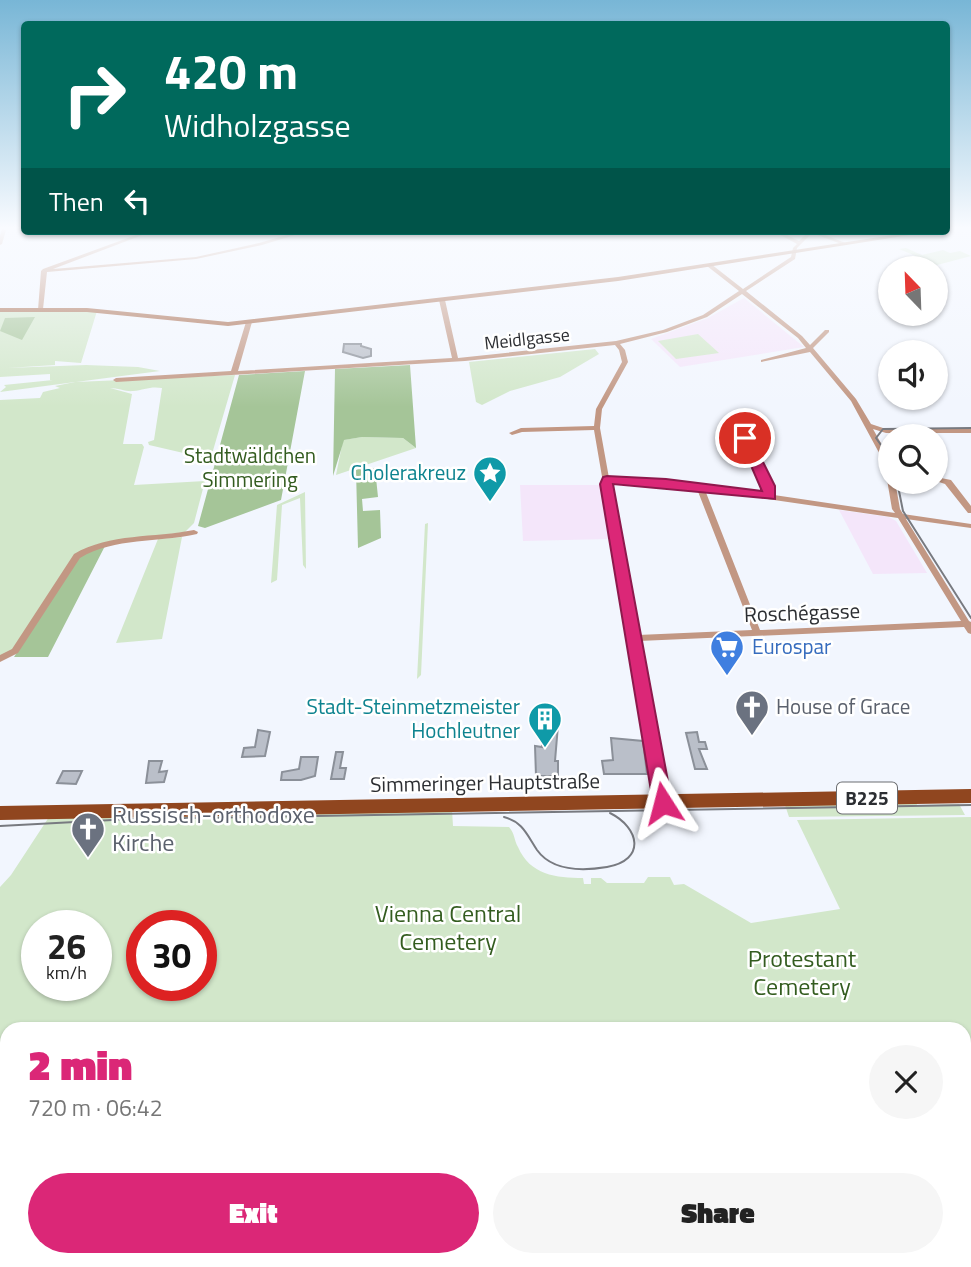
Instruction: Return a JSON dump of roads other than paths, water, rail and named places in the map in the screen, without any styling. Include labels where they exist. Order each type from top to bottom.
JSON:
[{"type":"main road","points":[[0,310],[87,310],[205,323],[249,322],[542,288]]},
{"type":"main road","name":"Simmeringer Hauptstraße","points":[[0,813],[971,796]]},
{"type":"street","points":[[40,309],[42,288]]},
{"type":"street","points":[[742,288],[811,349],[854,400],[878,445]]},
{"type":"street","name":"Meidlgasse","points":[[116,380],[455,359],[616,343],[688,323],[723,306],[748,288]]},
{"type":"street","points":[[442,300],[455,359]]},
{"type":"street","points":[[234,373],[249,322]]},
{"type":"street","points":[[763,361],[811,349],[815,341],[827,331]]},
{"type":"street","points":[[616,343],[625,356],[625,362],[598,410],[597,428],[663,803]]},
{"type":"street","points":[[870,426],[886,431],[971,431]]},
{"type":"street","points":[[513,433],[521,430],[597,428]]},
{"type":"street","points":[[744,430],[770,496]]},
{"type":"street","points":[[607,480],[700,487],[971,526]]},
{"type":"street","points":[[700,487],[757,633]]},
{"type":"street","points":[[948,487],[971,511]]},
{"type":"street","points":[[893,494],[900,515],[970,626]]},
{"type":"street","points":[[0,659],[15,651],[77,556],[83,551],[102,545],[194,532]]},
{"type":"street","name":"Roschégasse","points":[[635,638],[970,626]]},
{"type":"tram line","points":[[948,428],[971,428]]},
{"type":"tram line","points":[[878,435],[878,441]]},
{"type":"tram line","points":[[900,494],[903,511],[971,618]]},
{"type":"tram line","points":[[0,826],[131,819],[971,805]]},
{"type":"tram line","points":[[504,817],[520,826],[543,857],[551,862],[569,868],[588,869],[620,863],[633,851],[633,835],[620,819],[610,813]]},
{"type":"place","name":"Cholerakreuz","points":[[490,503]]},
{"type":"place","name":"Eurospar","points":[[727,677]]},
{"type":"place","name":"House of Grace","points":[[752,737]]},
{"type":"place","name":"Stadt-Steinmetzmeister Hochleutner","points":[[545,749]]},
{"type":"place","name":"Russisch-orthodoxe Kirche","points":[[88,859]]},
{"type":"park label","name":"Stadtwäldchen Simmering","points":[[250,468]]},
{"type":"park label","name":"Vienna Central Cemetery","points":[[448,928]]},
{"type":"park label","name":"Protestant Cemetery","points":[[802,973]]}]
